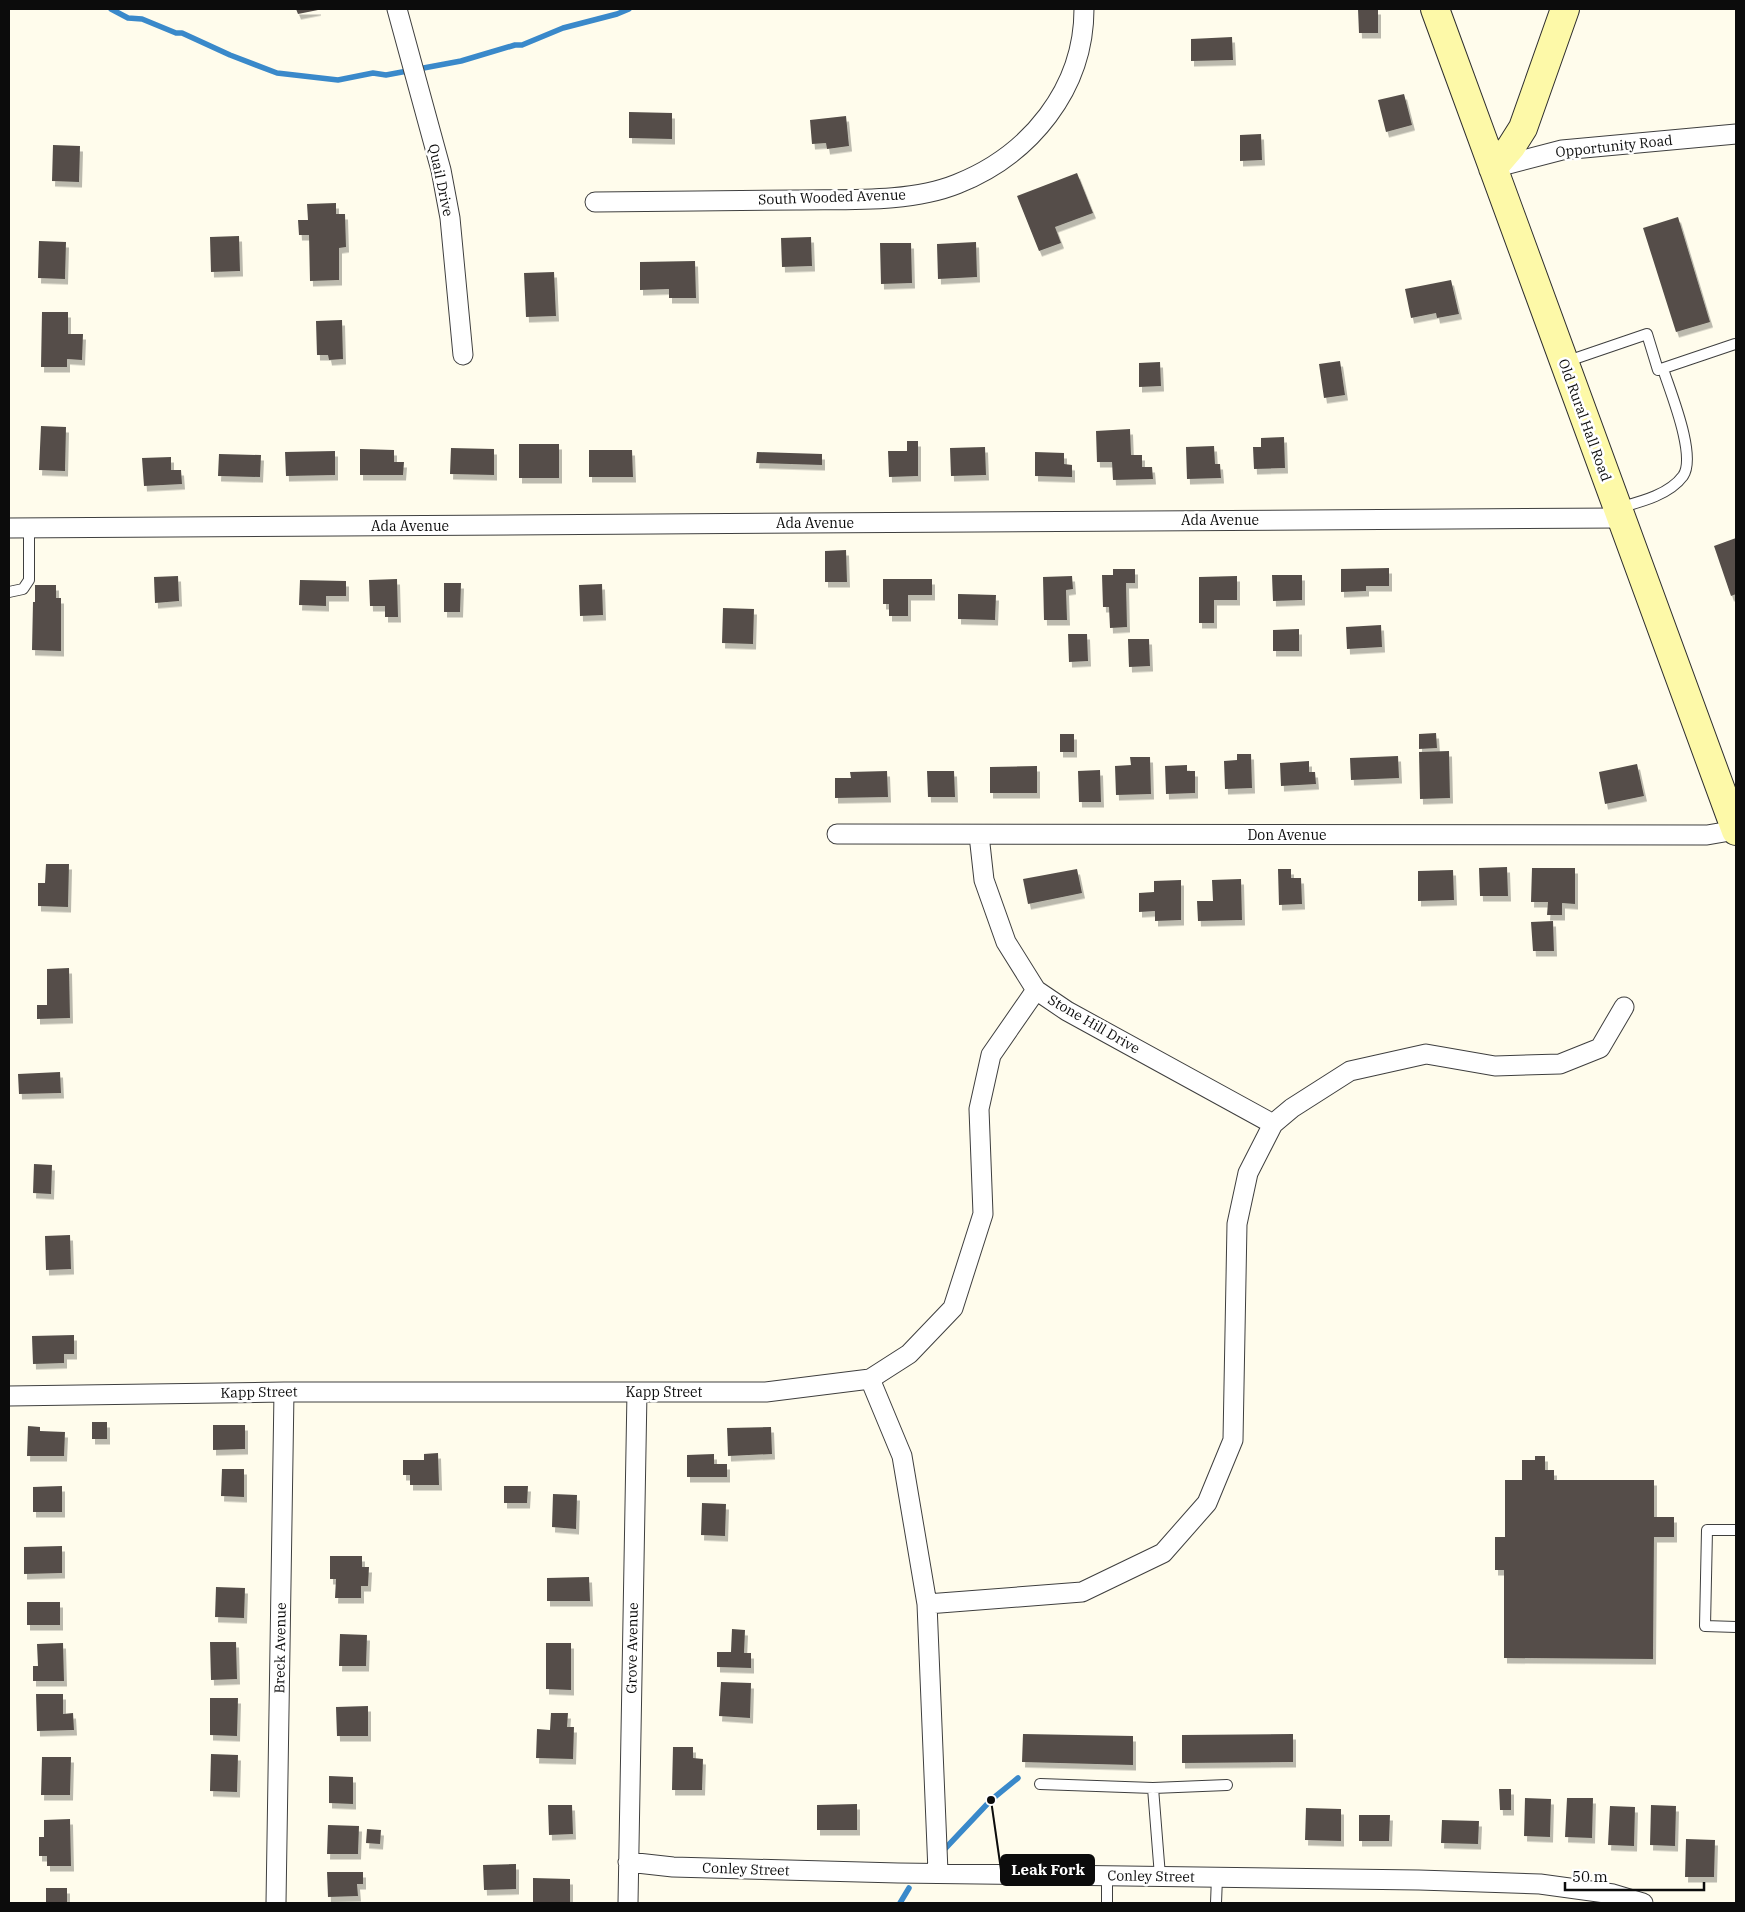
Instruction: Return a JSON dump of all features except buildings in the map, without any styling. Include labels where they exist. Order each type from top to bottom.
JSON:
[{"type":"main road","name":"Old Rural Hall Road","points":[[1435,9],[1736,831]]},
{"type":"main road","points":[[1493,168],[1511,148],[1523,128],[1565,9]]},
{"type":"street","name":"Quail Drive","points":[[396,9],[441,170],[450,218],[462,355]]},
{"type":"street","name":"South Wooded Avenue","points":[[595,202],[897,197],[956,185],[1008,156],[1034,134],[1050,115],[1063,93],[1076,61],[1082,36],[1084,9]]},
{"type":"street","name":"Opportunity Road","points":[[1493,168],[1562,150],[1736,134]]},
{"type":"street","name":"Ada Avenue","points":[[9,528],[1619,513]]},
{"type":"street","name":"Don Avenue","points":[[837,834],[1707,835],[1736,831]]},
{"type":"street","name":"Stone Hill Drive","points":[[980,835],[984,880],[1006,942],[1036,990],[1067,1012],[1273,1124]]},
{"type":"street","name":"Kapp Street","points":[[9,1396],[284,1392],[766,1392],[870,1379],[909,1354],[953,1308],[983,1214],[980,1110],[991,1055],[1036,990]]},
{"type":"street","points":[[927,1604],[1082,1592],[1163,1553],[1207,1502],[1233,1440],[1237,1224],[1248,1174],[1273,1124],[1292,1108],[1350,1071],[1426,1054],[1495,1066],[1560,1064],[1600,1048],[1624,1007]]},
{"type":"street","points":[[870,1379],[902,1456],[927,1604],[938,1872]]},
{"type":"street","name":"Breck Avenue","points":[[276,1903],[284,1392]]},
{"type":"street","name":"Grove Avenue","points":[[628,1903],[637,1392]]},
{"type":"street","name":"Conley Street","points":[[628,1862],[673,1867],[898,1873],[938,1872],[1419,1880],[1540,1884],[1613,1894],[1642,1903]]},
{"type":"lane","points":[[1564,362],[1647,334],[1658,370],[1735,344]]},
{"type":"lane","points":[[1619,513],[1664,492],[1683,475],[1688,452],[1663,369]]},
{"type":"lane","points":[[9,592],[23,589],[29,580],[29,528]]},
{"type":"lane","points":[[1736,1530],[1707,1530],[1705,1626],[1736,1627]]},
{"type":"lane","points":[[1040,1784],[1153,1788],[1227,1784]]},
{"type":"lane","points":[[1153,1788],[1160,1876]]},
{"type":"lane","points":[[1107,1876],[1107,1903]]},
{"type":"lane","points":[[1216,1903],[1217,1877]]},
{"type":"waterway","points":[[111,9],[128,18],[142,19],[176,33],[182,33],[230,55],[277,73],[338,80],[373,73],[386,75],[461,61],[515,45],[522,45],[563,28],[629,9]]},
{"type":"waterway","points":[[941,1853],[991,1800],[1018,1778]]},
{"type":"waterway","points":[[900,1903],[909,1888]]},
{"type":"place","name":"Leak Fork","points":[[991,1800]]}]
